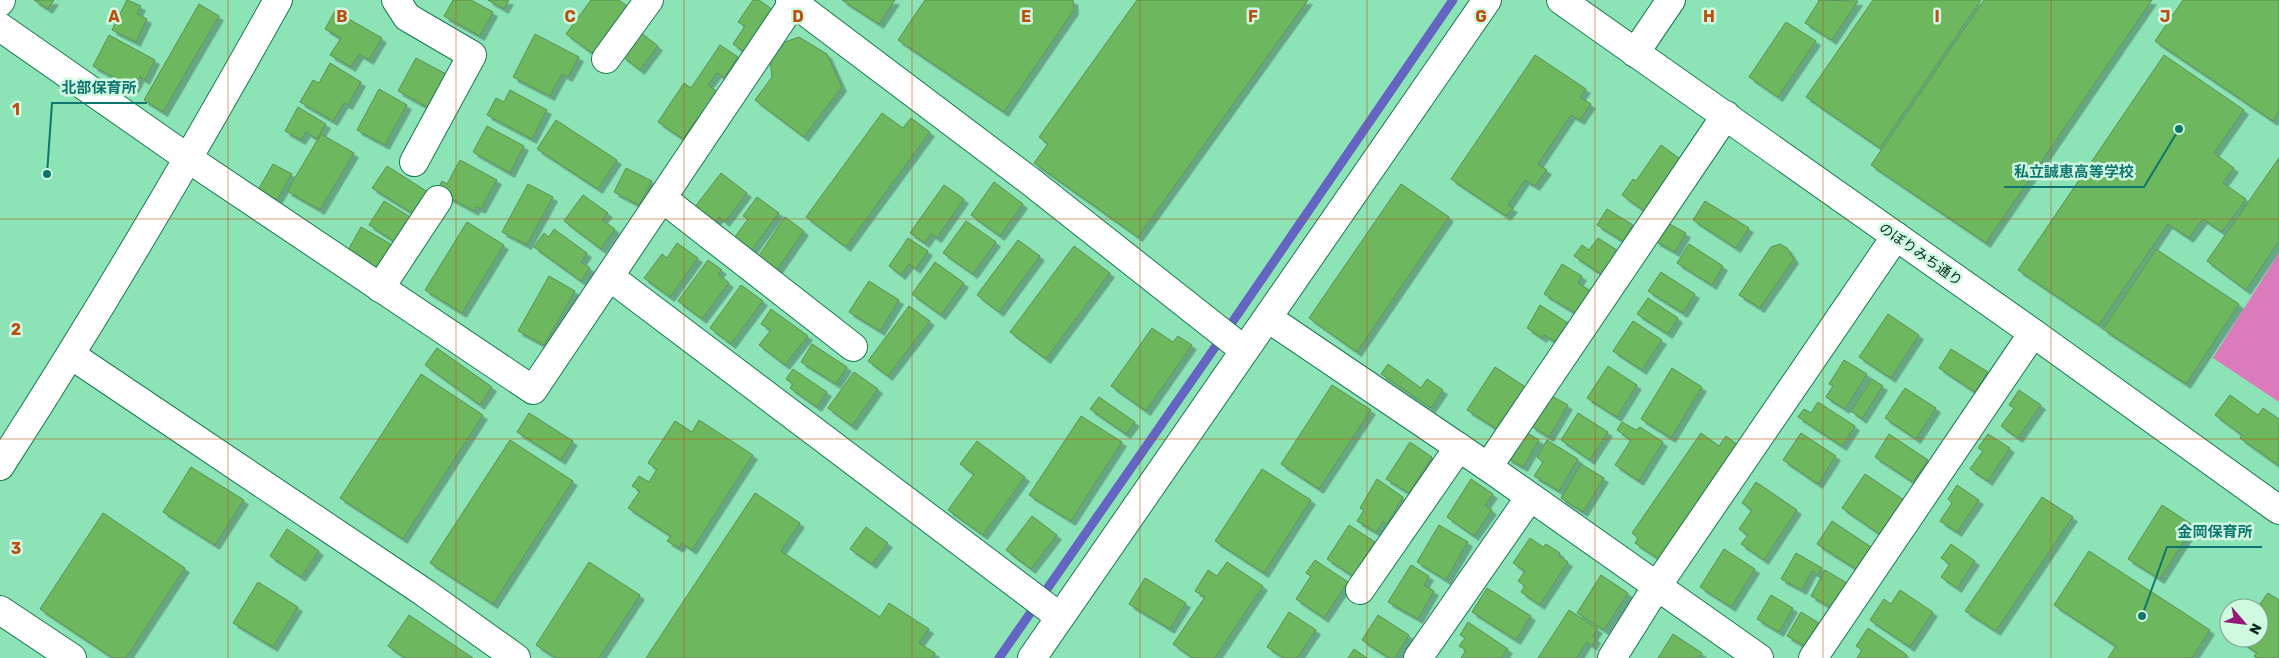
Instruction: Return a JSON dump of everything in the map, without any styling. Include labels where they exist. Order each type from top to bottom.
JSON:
[{"type":"street","points":[[0,466],[71,355],[189,159],[278,0]]},
{"type":"street","points":[[396,0],[406,17],[472,56],[414,162]]},
{"type":"street","points":[[606,59],[650,0]]},
{"type":"street","points":[[1032,658],[1487,0]]},
{"type":"street","name":"のぼりみち通り","points":[[1561,0],[2033,333],[2279,510]]},
{"type":"street","points":[[1635,53],[1671,0]]},
{"type":"street","points":[[0,27],[189,159],[533,390],[793,1],[1030,181],[1244,350]]},
{"type":"street","points":[[1488,467],[1726,115]]},
{"type":"street","points":[[662,198],[853,347]]},
{"type":"street","points":[[380,288],[438,200]]},
{"type":"street","points":[[1612,658],[1657,586],[1896,236]]},
{"type":"street","points":[[610,277],[1060,617]]},
{"type":"street","points":[[1268,318],[1488,467],[1759,658]]},
{"type":"street","points":[[1812,658],[2033,333]]},
{"type":"street","points":[[71,355],[425,593],[516,658]]},
{"type":"street","points":[[1360,590],[1459,447]]},
{"type":"street","points":[[1418,658],[1530,497]]},
{"type":"street","points":[[0,610],[72,658]]},
{"type":"shaded area","points":[[2279,253],[2279,402],[2213,358]]},
{"type":"building","points":[[34,0],[54,0],[48,9]]},
{"type":"building","points":[[127,0],[141,6],[137,14],[147,19],[136,42],[112,30]]},
{"type":"building","points":[[453,0],[471,0],[493,12],[480,36],[444,16]]},
{"type":"building","points":[[488,0],[509,0],[504,9]]},
{"type":"building","points":[[591,0],[619,0],[630,8],[596,56],[566,34]]},
{"type":"building","points":[[753,0],[759,0],[777,13],[749,55],[733,44],[745,26],[738,22]]},
{"type":"building","points":[[842,0],[895,0],[879,24]]},
{"type":"building","points":[[925,0],[1073,0],[1074,10],[1004,112],[898,40]]},
{"type":"building","points":[[1137,0],[1308,0],[1138,237],[1034,163],[1048,144],[1039,137]]},
{"type":"building","points":[[1818,0],[1858,1],[1832,40],[1805,23]]},
{"type":"building","points":[[1873,0],[1981,0],[1880,148],[1806,97]]},
{"type":"building","points":[[1984,0],[2152,0],[1986,243],[1871,165]]},
{"type":"building","points":[[2183,0],[2279,0],[2279,112],[2273,121],[2155,41]]},
{"type":"building","points":[[199,4],[219,16],[163,112],[144,100]]},
{"type":"building","points":[[335,11],[382,38],[369,60],[359,54],[351,67],[330,55],[341,38],[325,29]]},
{"type":"building","points":[[1786,22],[1816,41],[1778,97],[1749,77]]},
{"type":"building","points":[[640,32],[658,46],[640,70],[622,56]]},
{"type":"building","points":[[535,34],[579,57],[568,77],[562,74],[550,96],[513,77]]},
{"type":"building","points":[[109,35],[155,60],[145,80],[140,77],[134,88],[93,66]]},
{"type":"building","points":[[799,37],[827,54],[842,87],[804,137],[755,100],[772,77],[770,60],[782,43]]},
{"type":"building","points":[[720,45],[738,57],[724,78],[717,73],[708,85],[719,93],[701,119],[698,117],[683,139],[658,122],[684,83],[691,88]]},
{"type":"building","points":[[1535,55],[1586,89],[1580,97],[1591,104],[1580,120],[1571,115],[1538,164],[1547,170],[1535,186],[1525,180],[1508,205],[1513,208],[1506,216],[1451,179]]},
{"type":"building","points":[[2164,55],[2244,110],[2214,153],[2234,168],[2223,183],[2246,199],[2222,232],[2203,219],[2189,238],[2168,224],[2099,325],[2018,270]]},
{"type":"building","points":[[416,58],[446,74],[429,108],[398,91]]},
{"type":"building","points":[[330,63],[361,82],[348,105],[344,103],[333,121],[300,102],[313,80],[319,83]]},
{"type":"building","points":[[379,89],[407,105],[385,145],[357,130]]},
{"type":"building","points":[[510,90],[547,110],[532,139],[487,115],[496,98],[504,102]]},
{"type":"building","points":[[298,107],[326,124],[317,139],[306,132],[301,140],[285,131]]},
{"type":"building","points":[[882,113],[903,128],[911,118],[930,132],[846,247],[806,217]]},
{"type":"building","points":[[556,120],[617,160],[598,189],[537,149]]},
{"type":"building","points":[[487,126],[524,146],[510,173],[473,152]]},
{"type":"building","points":[[321,134],[354,153],[320,210],[287,191]]},
{"type":"building","points":[[1661,145],[1686,163],[1650,215],[1622,195],[1633,179],[1636,181]]},
{"type":"building","points":[[2279,158],[2279,241],[2246,290],[2207,261]]},
{"type":"building","points":[[460,160],[497,180],[481,209],[476,207],[474,211],[437,191],[442,181],[447,184]]},
{"type":"building","points":[[273,164],[292,174],[277,200],[258,190]]},
{"type":"building","points":[[387,166],[431,194],[417,216],[372,188]]},
{"type":"building","points":[[626,168],[652,181],[639,205],[614,192]]},
{"type":"building","points":[[721,173],[747,193],[725,222],[719,217],[714,224],[694,208]]},
{"type":"building","points":[[994,182],[1023,204],[1000,236],[971,215]]},
{"type":"building","points":[[528,184],[553,197],[527,245],[502,232]]},
{"type":"building","points":[[1401,184],[1449,217],[1357,352],[1309,318]]},
{"type":"building","points":[[944,185],[964,199],[937,238],[931,234],[925,243],[910,233]]},
{"type":"building","points":[[583,195],[608,213],[602,220],[615,229],[601,249],[564,221]]},
{"type":"building","points":[[757,197],[779,213],[752,250],[735,237],[748,219],[743,216]]},
{"type":"building","points":[[384,201],[412,218],[397,243],[369,225]]},
{"type":"building","points":[[1705,201],[1749,228],[1736,248],[1693,220]]},
{"type":"building","points":[[1607,209],[1633,225],[1623,241],[1597,225]]},
{"type":"building","points":[[785,217],[804,231],[777,270],[758,257]]},
{"type":"building","points":[[966,221],[996,242],[973,274],[943,253]]},
{"type":"building","points":[[467,222],[504,245],[462,313],[425,290]]},
{"type":"building","points":[[1666,222],[1686,233],[1675,252],[1655,241]]},
{"type":"building","points":[[361,227],[394,246],[379,271],[347,252]]},
{"type":"building","points":[[554,229],[587,253],[581,262],[590,268],[581,281],[534,247],[544,233],[549,237]]},
{"type":"building","points":[[908,238],[928,251],[916,269],[909,264],[901,275],[889,266]]},
{"type":"building","points":[[1598,238],[1620,252],[1604,276],[1574,256],[1582,245],[1589,250]]},
{"type":"building","points":[[1018,240],[1040,256],[999,312],[977,295]]},
{"type":"building","points":[[677,243],[698,258],[670,297],[644,278],[662,254],[667,258]]},
{"type":"building","points":[[1689,244],[1723,266],[1712,285],[1677,263]]},
{"type":"building","points":[[1780,244],[1787,248],[1794,259],[1760,308],[1739,295],[1771,247]]},
{"type":"building","points":[[1074,246],[1110,273],[1046,359],[1010,332]]},
{"type":"building","points":[[2156,249],[2239,304],[2186,384],[2103,329]]},
{"type":"building","points":[[708,260],[722,270],[718,274],[729,283],[702,319],[678,301]]},
{"type":"building","points":[[935,262],[964,283],[941,315],[912,294]]},
{"type":"building","points":[[1562,264],[1582,276],[1578,283],[1594,293],[1580,316],[1544,294]]},
{"type":"building","points":[[1661,272],[1695,294],[1683,313],[1648,291]]},
{"type":"building","points":[[549,276],[575,291],[544,345],[518,331]]},
{"type":"building","points":[[869,281],[899,300],[880,331],[849,312]]},
{"type":"building","points":[[741,285],[763,301],[731,344],[710,328]]},
{"type":"building","points":[[1648,298],[1678,318],[1668,334],[1637,314]]},
{"type":"building","points":[[1540,305],[1568,323],[1556,342],[1544,335],[1542,338],[1527,328]]},
{"type":"building","points":[[909,306],[930,321],[888,376],[868,361]]},
{"type":"building","points":[[771,309],[808,336],[785,365],[759,345],[771,330],[761,324]]},
{"type":"building","points":[[1888,314],[1919,335],[1891,378],[1859,357]]},
{"type":"building","points":[[1633,321],[1662,340],[1642,370],[1613,351]]},
{"type":"building","points":[[1152,328],[1173,342],[1178,336],[1192,345],[1146,411],[1111,386]]},
{"type":"building","points":[[812,344],[847,367],[836,384],[801,362]]},
{"type":"building","points":[[437,348],[492,387],[480,405],[425,365]]},
{"type":"building","points":[[1951,349],[1988,372],[1975,392],[1939,368]]},
{"type":"building","points":[[1844,360],[1867,374],[1845,409],[1826,397],[1833,386],[1829,384]]},
{"type":"building","points":[[1388,364],[1421,388],[1427,379],[1443,390],[1431,408],[1381,374]]},
{"type":"building","points":[[1608,366],[1637,385],[1617,417],[1587,398]]},
{"type":"building","points":[[1495,367],[1527,388],[1500,431],[1467,410]]},
{"type":"building","points":[[1672,368],[1702,387],[1671,438],[1641,419]]},
{"type":"building","points":[[793,369],[827,392],[817,407],[790,388],[793,384],[786,379]]},
{"type":"building","points":[[854,372],[878,389],[852,426],[828,408]]},
{"type":"building","points":[[421,374],[483,415],[403,539],[340,498]]},
{"type":"building","points":[[1872,379],[1883,386],[1862,419],[1851,411]]},
{"type":"building","points":[[1332,385],[1371,410],[1319,489],[1281,464]]},
{"type":"building","points":[[1905,388],[1936,408],[1916,439],[1885,418]]},
{"type":"building","points":[[2019,390],[2041,405],[2018,438],[2001,426],[2014,408],[2009,405]]},
{"type":"building","points":[[1550,395],[1568,405],[1549,437],[1531,426]]},
{"type":"building","points":[[2230,395],[2258,415],[2263,408],[2279,419],[2279,466],[2240,438],[2242,435],[2215,415]]},
{"type":"building","points":[[1099,397],[1135,422],[1126,434],[1090,409]]},
{"type":"building","points":[[1818,402],[1855,426],[1842,446],[1798,417],[1804,409],[1811,413]]},
{"type":"building","points":[[529,413],[573,441],[561,460],[517,432]]},
{"type":"building","points":[[1578,413],[1608,432],[1590,460],[1561,440]]},
{"type":"building","points":[[1081,416],[1122,442],[1071,521],[1029,495]]},
{"type":"building","points":[[699,420],[753,455],[692,550],[682,543],[679,548],[667,541],[671,536],[628,508],[640,491],[632,486],[639,476],[649,482],[657,469],[648,463],[675,421],[692,432]]},
{"type":"building","points":[[1622,422],[1636,430],[1640,427],[1663,442],[1639,481],[1615,465],[1631,440],[1617,430]]},
{"type":"building","points":[[1524,431],[1539,440],[1523,467],[1507,458]]},
{"type":"building","points":[[1701,433],[1719,446],[1726,436],[1742,448],[1663,562],[1635,543],[1638,538],[1632,533]]},
{"type":"building","points":[[1801,433],[1836,456],[1818,484],[1783,460]]},
{"type":"building","points":[[1889,434],[1928,460],[1913,482],[1875,457]]},
{"type":"building","points":[[1988,434],[2010,448],[1988,481],[1970,469],[1983,451],[1978,448]]},
{"type":"building","points":[[510,440],[573,481],[493,604],[430,563]]},
{"type":"building","points":[[1547,440],[1578,459],[1559,491],[1534,476],[1543,462],[1537,457]]},
{"type":"building","points":[[977,441],[1025,477],[983,535],[948,510],[974,474],[960,464]]},
{"type":"building","points":[[1410,442],[1432,457],[1409,493],[1386,479]]},
{"type":"building","points":[[1581,464],[1604,478],[1583,512],[1561,498]]},
{"type":"building","points":[[191,467],[244,500],[215,545],[163,512]]},
{"type":"building","points":[[1262,469],[1311,500],[1264,573],[1215,541]]},
{"type":"building","points":[[1865,474],[1904,500],[1881,535],[1842,508]]},
{"type":"building","points":[[1377,479],[1403,497],[1387,524],[1383,522],[1376,532],[1357,521],[1364,510],[1360,508]]},
{"type":"building","points":[[1471,479],[1493,494],[1485,505],[1492,510],[1474,536],[1447,517]]},
{"type":"building","points":[[1756,482],[1797,510],[1764,560],[1741,544],[1748,535],[1739,529],[1752,510],[1742,503]]},
{"type":"building","points":[[1957,485],[1979,500],[1957,532],[1940,521],[1952,503],[1948,499]]},
{"type":"building","points":[[755,493],[800,523],[781,551],[880,617],[889,603],[929,629],[919,643],[935,653],[932,658],[646,658]]},
{"type":"building","points":[[2042,497],[2073,517],[1996,631],[1965,611]]},
{"type":"building","points":[[2162,505],[2194,526],[2160,579],[2128,559]]},
{"type":"building","points":[[103,513],[185,568],[126,658],[113,658],[40,609]]},
{"type":"building","points":[[1032,516],[1057,535],[1031,569],[1006,550]]},
{"type":"building","points":[[1832,521],[1871,547],[1856,569],[1817,544]]},
{"type":"building","points":[[1349,525],[1375,542],[1353,576],[1327,559]]},
{"type":"building","points":[[1439,525],[1468,542],[1446,580],[1417,562]]},
{"type":"building","points":[[866,527],[888,543],[872,564],[850,549]]},
{"type":"building","points":[[287,529],[319,551],[301,577],[270,556]]},
{"type":"building","points":[[1530,538],[1543,547],[1546,544],[1560,553],[1559,556],[1568,562],[1540,605],[1521,592],[1525,586],[1518,581],[1525,571],[1513,563]]},
{"type":"building","points":[[1951,544],[1975,561],[1957,588],[1941,577],[1950,564],[1941,558]]},
{"type":"building","points":[[1724,549],[1755,569],[1731,607],[1700,587]]},
{"type":"building","points":[[2089,551],[2210,630],[2192,658],[2108,658],[2116,646],[2054,605]]},
{"type":"building","points":[[1796,553],[1822,568],[1818,575],[1812,571],[1802,590],[1781,579]]},
{"type":"building","points":[[1315,560],[1348,582],[1324,618],[1296,599],[1311,576],[1306,573]]},
{"type":"building","points":[[589,562],[640,595],[599,658],[556,658],[536,645]]},
{"type":"building","points":[[1227,562],[1263,586],[1215,658],[1193,658],[1173,644],[1205,597],[1195,591],[1208,570],[1217,576]]},
{"type":"building","points":[[1411,565],[1429,576],[1424,585],[1434,591],[1418,619],[1388,602]]},
{"type":"building","points":[[1825,570],[1852,586],[1848,593],[1842,590],[1832,608],[1811,596]]},
{"type":"building","points":[[1601,575],[1628,593],[1604,630],[1577,613]]},
{"type":"building","points":[[1145,578],[1186,603],[1170,629],[1129,604]]},
{"type":"building","points":[[258,582],[298,607],[273,647],[233,623]]},
{"type":"building","points":[[1487,588],[1531,616],[1516,640],[1472,612]]},
{"type":"building","points":[[1900,590],[1933,612],[1910,647],[1870,620],[1884,599],[1891,604]]},
{"type":"building","points":[[2268,593],[2279,600],[2279,658],[2257,658],[2254,656],[2257,653],[2250,648],[2269,648],[2269,598],[2264,598]]},
{"type":"building","points":[[1771,595],[1793,608],[1779,632],[1757,619]]},
{"type":"building","points":[[1569,610],[1598,629],[1593,636],[1596,639],[1592,646],[1587,642],[1577,658],[1538,658]]},
{"type":"building","points":[[1289,612],[1316,630],[1297,658],[1284,658],[1267,647]]},
{"type":"building","points":[[1801,612],[1822,625],[1808,648],[1787,636]]},
{"type":"building","points":[[409,615],[473,658],[405,658],[388,646]]},
{"type":"building","points":[[1378,615],[1409,635],[1395,658],[1389,658],[1362,640]]},
{"type":"building","points":[[1468,622],[1508,649],[1502,658],[1461,658],[1466,650],[1459,646],[1465,638],[1460,635]]},
{"type":"building","points":[[1868,628],[1907,655],[1905,658],[1857,658],[1862,650],[1856,646]]},
{"type":"building","points":[[1673,634],[1702,653],[1698,658],[1658,658]]},
{"type":"building","points":[[1354,649],[1367,658],[1348,658]]},
{"type":"waterway","points":[[999,658],[1453,0]]},
{"type":"place","name":"私立誠恵高等学校","points":[[2179,129]]},
{"type":"place","name":"北部保育所","points":[[47,174]]},
{"type":"place","name":"金岡保育所","points":[[2142,616]]}]
